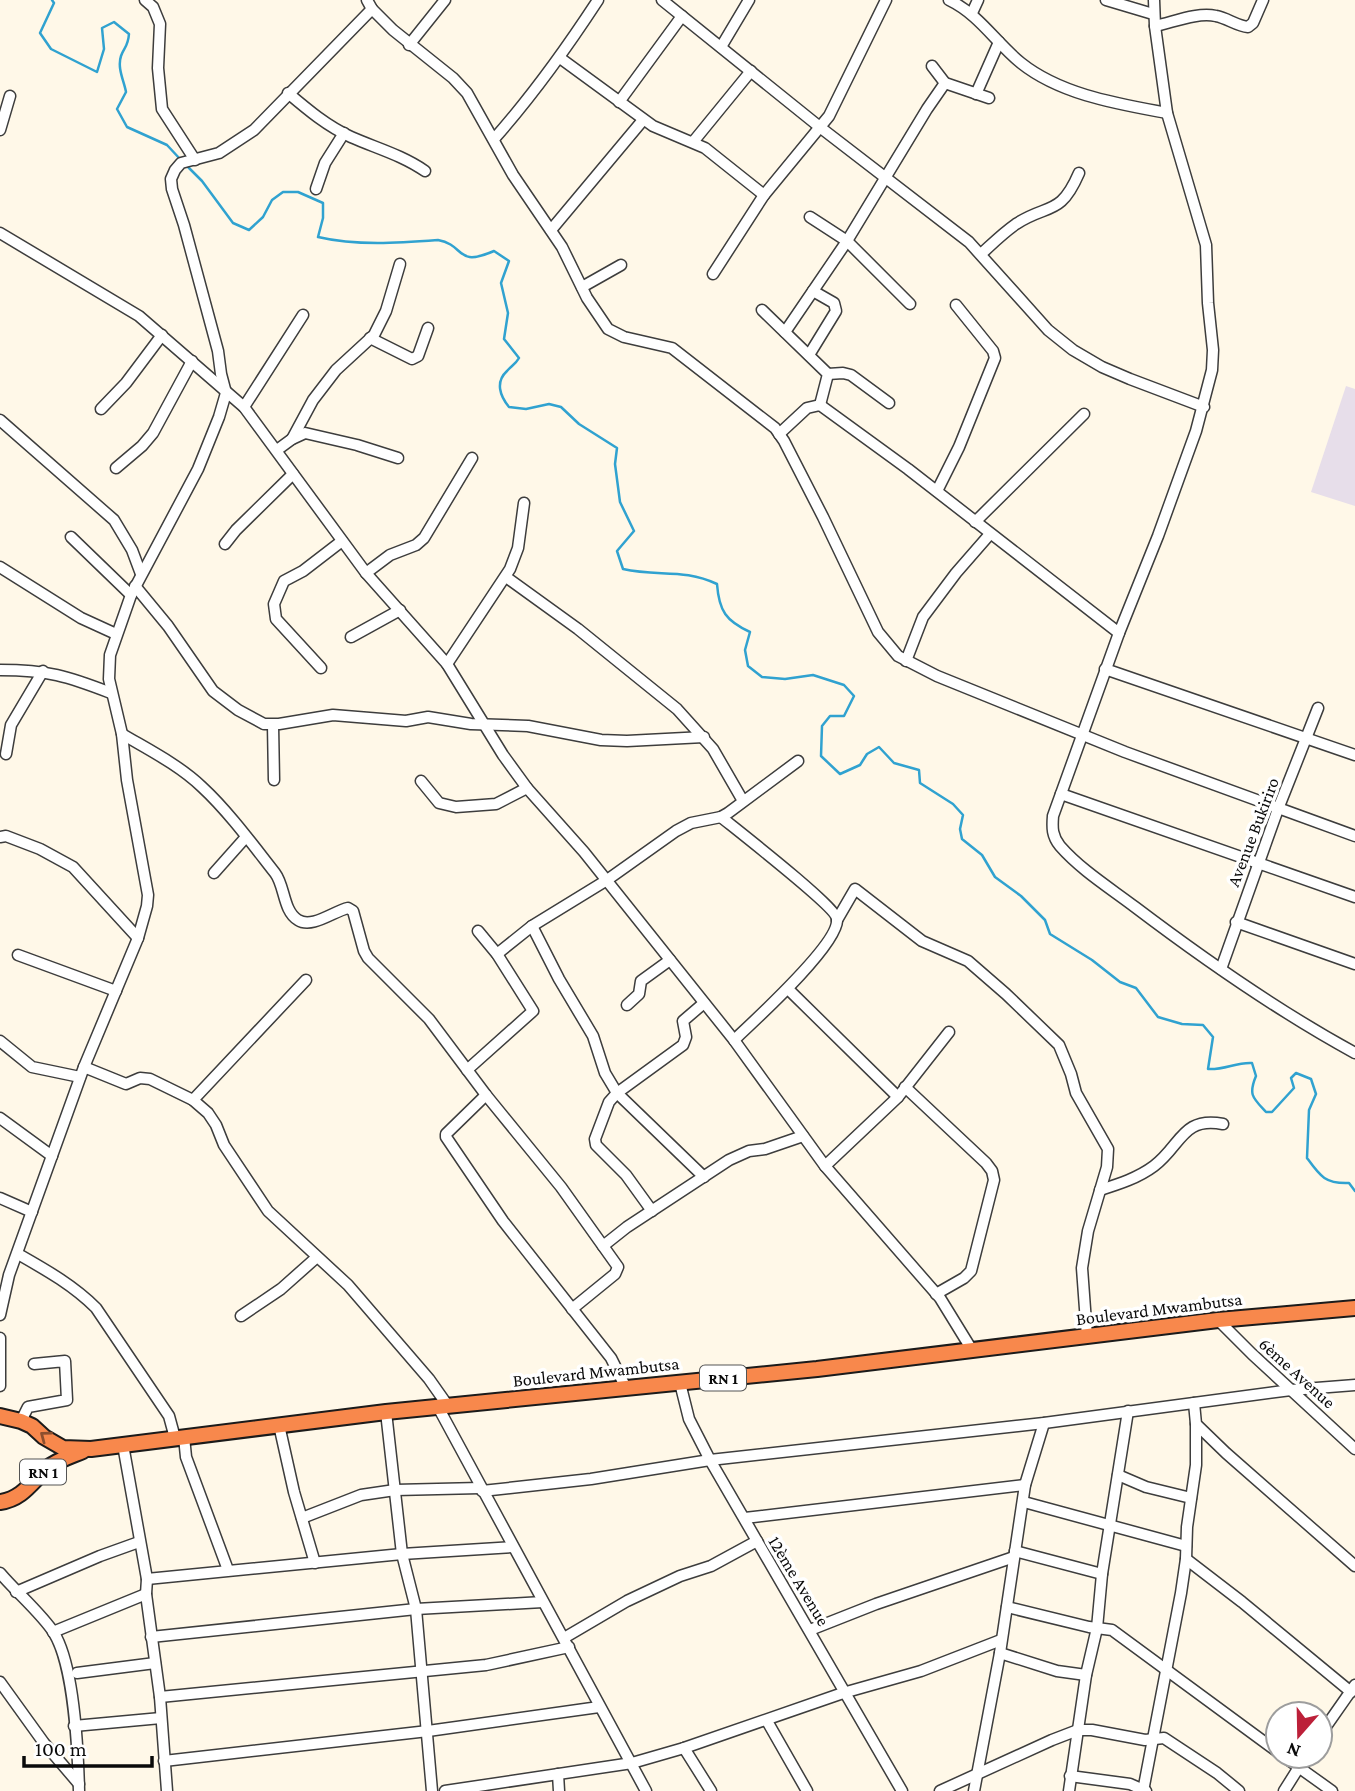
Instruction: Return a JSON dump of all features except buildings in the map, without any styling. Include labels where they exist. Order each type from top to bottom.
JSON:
[{"type":"highway","name":"Boulevard Mwambutsa","points":[[0,1416],[21,1421],[63,1448],[91,1449],[386,1412],[680,1383],[1218,1320],[1355,1307]]},
{"type":"highway","name":"Boulevard Mwambutsa","points":[[0,1502],[23,1493],[54,1464],[91,1449]]},
{"type":"street","points":[[145,0],[153,7],[160,24],[158,68],[162,109],[195,160]]},
{"type":"street","points":[[410,45],[445,0]]},
{"type":"street","points":[[494,139],[560,58],[598,0]]},
{"type":"street","points":[[662,0],[981,254],[1048,330],[1073,350],[1102,367],[1204,407]]},
{"type":"street","points":[[721,47],[750,0]]},
{"type":"street","points":[[713,274],[764,195],[821,128],[850,77],[886,0]]},
{"type":"street","points":[[949,0],[972,13],[1022,64],[1042,77],[1064,87],[1167,113]]},
{"type":"street","points":[[972,13],[978,0]]},
{"type":"street","points":[[1106,0],[1153,14]]},
{"type":"street","points":[[1154,0],[1153,14],[1167,113],[1206,245],[1213,349],[1209,388],[1162,524],[1105,669],[1053,816],[1051,831],[1060,845],[1082,866],[1221,969],[1287,1013],[1355,1052]]},
{"type":"street","points":[[1155,26],[1205,15],[1219,16],[1248,27],[1254,23],[1263,0]]},
{"type":"street","points":[[0,1315],[1,1300],[82,1072],[138,937],[147,906],[148,895],[127,780],[122,734],[111,694],[109,664],[116,634],[141,574],[190,485],[219,417],[226,393],[211,326],[171,179],[174,170],[181,163],[219,153],[237,143],[268,117],[370,4],[410,45],[461,86],[522,191],[565,251],[590,303],[608,328],[624,337],[656,342],[671,348],[765,419],[779,434],[823,517],[877,632],[886,644],[906,660],[937,676],[1278,809],[1355,836]]},
{"type":"street","points":[[619,102],[681,16]]},
{"type":"street","points":[[976,94],[999,42]]},
{"type":"street","points":[[560,58],[643,120],[705,148],[764,195]]},
{"type":"street","points":[[932,66],[945,83],[989,98]]},
{"type":"street","points":[[694,142],[751,71]]},
{"type":"street","points":[[785,332],[847,241],[887,178],[926,108],[945,83]]},
{"type":"street","points":[[289,93],[316,116],[344,133],[405,159],[425,171]]},
{"type":"street","points":[[0,130],[10,96]]},
{"type":"street","points":[[551,230],[643,120]]},
{"type":"street","points":[[316,188],[325,163],[344,133]]},
{"type":"street","points":[[981,254],[1014,225],[1065,200],[1079,173]]},
{"type":"street","points":[[810,217],[847,241],[910,304]]},
{"type":"street","points":[[0,233],[127,308],[244,407],[366,573],[447,664],[527,788],[607,880],[734,1040],[825,1166],[936,1294],[972,1350]]},
{"type":"street","points":[[292,439],[313,400],[336,370],[374,335],[386,311],[400,264]]},
{"type":"street","points":[[582,287],[621,265]]},
{"type":"street","points":[[809,355],[836,311],[834,303],[813,291]]},
{"type":"street","points":[[937,491],[959,447],[995,358],[993,351],[956,305]]},
{"type":"street","points":[[762,310],[828,374],[850,374],[889,404]]},
{"type":"street","points":[[244,407],[303,315]]},
{"type":"street","points":[[370,338],[412,359],[418,356],[428,328]]},
{"type":"street","points":[[101,409],[126,383],[162,335]]},
{"type":"street","points":[[116,468],[153,433],[192,361]]},
{"type":"street","points":[[820,405],[828,374]]},
{"type":"street","points":[[779,434],[807,408],[820,405],[937,491],[1119,633]]},
{"type":"street","points":[[975,522],[1084,414]]},
{"type":"street","points":[[0,420],[114,520],[132,550],[141,574]]},
{"type":"street","points":[[277,450],[305,433],[358,444],[398,458]]},
{"type":"street","points":[[366,573],[390,555],[415,545],[424,538],[471,458]]},
{"type":"street","points":[[225,544],[293,474]]},
{"type":"street","points":[[447,664],[506,578],[518,548],[524,503]]},
{"type":"street","points":[[906,660],[923,617],[990,534]]},
{"type":"street","points":[[71,537],[133,591],[168,626],[215,693],[258,722],[273,725],[333,715],[406,722],[428,718],[484,725],[528,726],[573,736],[614,741],[704,737]]},
{"type":"street","points":[[321,668],[276,619],[274,604],[284,581],[303,571],[342,541]]},
{"type":"street","points":[[0,567],[81,618],[116,634]]},
{"type":"street","points":[[506,578],[578,629],[677,709],[704,737],[726,769],[743,801]]},
{"type":"street","points":[[351,637],[400,610]]},
{"type":"street","points":[[1105,669],[1355,755]]},
{"type":"street","points":[[0,670],[43,671],[62,675],[111,694]]},
{"type":"street","points":[[6,754],[11,725],[43,671]]},
{"type":"street","name":"Avenue Bukiriro","points":[[1221,969],[1236,922],[1318,708]]},
{"type":"street","points":[[273,725],[274,780]]},
{"type":"street","points":[[122,734],[164,759],[202,787],[278,877],[291,914],[298,920],[312,922],[342,909],[353,911],[368,958],[429,1019],[561,1188],[618,1270],[572,1309]]},
{"type":"street","points":[[497,954],[532,926],[607,880],[676,831],[691,823],[721,817],[798,761]]},
{"type":"street","points":[[421,781],[439,803],[456,807],[496,804],[527,788]]},
{"type":"street","points":[[1061,794],[1355,897]]},
{"type":"street","points":[[721,817],[814,894],[835,913],[837,919]]},
{"type":"street","points":[[0,837],[6,836],[40,849],[73,867],[138,937]]},
{"type":"street","points":[[214,873],[246,837]]},
{"type":"street","points":[[734,1040],[788,989],[825,943],[836,928],[837,919],[855,888],[922,942],[968,961],[1059,1045],[1076,1093],[1108,1149],[1107,1167],[1088,1231],[1082,1268],[1087,1336]]},
{"type":"street","points":[[1236,922],[1355,964]]},
{"type":"street","points":[[532,926],[593,1036],[605,1073],[617,1093],[704,1177]]},
{"type":"street","points":[[467,1070],[533,1011],[497,954],[478,931]]},
{"type":"street","points":[[18,955],[116,991]]},
{"type":"street","points":[[626,1004],[639,993],[640,981],[670,960]]},
{"type":"street","points":[[193,1100],[306,980]]},
{"type":"street","points":[[788,989],[898,1097]]},
{"type":"street","points":[[652,1211],[626,1175],[595,1142],[608,1101],[683,1045],[686,1037],[683,1021],[704,1003]]},
{"type":"street","points":[[825,1166],[898,1097],[949,1032]]},
{"type":"street","points":[[0,1041],[32,1067],[82,1072],[126,1084],[141,1078],[150,1079],[193,1100],[208,1113],[224,1145],[263,1206],[357,1295],[429,1379],[481,1489],[646,1791]]},
{"type":"street","points":[[905,1087],[986,1163],[994,1180],[993,1193],[971,1271],[936,1294]]},
{"type":"street","points":[[486,1095],[446,1134],[446,1138],[503,1221],[611,1358],[626,1388]]},
{"type":"street","points":[[0,1118],[52,1156]]},
{"type":"street","points":[[1100,1190],[1146,1172],[1192,1127],[1203,1122],[1223,1124]]},
{"type":"street","points":[[603,1246],[729,1160],[749,1151],[765,1149],[803,1136]]},
{"type":"street","points":[[0,1198],[32,1212]]},
{"type":"street","points":[[18,1254],[81,1293],[96,1308],[169,1416],[180,1438],[228,1570]]},
{"type":"street","points":[[241,1316],[281,1289],[317,1257]]},
{"type":"street","name":"6ème Avenue","points":[[1218,1320],[1355,1449]]},
{"type":"street","points":[[0,1338],[0,1386]]},
{"type":"street","points":[[21,1421],[28,1407],[67,1400],[65,1361],[34,1364]]},
{"type":"street","name":"12ème Avenue","points":[[680,1383],[690,1419],[710,1460],[902,1791]]},
{"type":"street","points":[[302,1518],[361,1495],[395,1490],[481,1489],[591,1479],[710,1460],[1044,1423],[1290,1390],[1355,1385]]},
{"type":"street","points":[[1070,1776],[1130,1784],[1144,1790],[1186,1559],[1196,1465],[1194,1403]]},
{"type":"street","points":[[1069,1791],[1086,1675],[1097,1628],[1102,1574],[1128,1411]]},
{"type":"street","points":[[386,1412],[402,1554],[416,1609],[432,1791]]},
{"type":"street","points":[[974,1791],[1000,1653],[1025,1485],[1044,1423]]},
{"type":"street","points":[[1196,1424],[1355,1566]]},
{"type":"street","points":[[279,1425],[315,1563]]},
{"type":"street","points":[[123,1445],[147,1579],[146,1594],[160,1697],[167,1791]]},
{"type":"street","points":[[1118,1475],[1146,1487],[1191,1498]]},
{"type":"street","points":[[745,1518],[1025,1485]]},
{"type":"street","points":[[1024,1502],[1186,1546]]},
{"type":"street","points":[[160,1697],[486,1665],[566,1643],[627,1601],[680,1576],[711,1566],[757,1541]]},
{"type":"street","points":[[8,1588],[139,1542]]},
{"type":"street","points":[[147,1579],[402,1554],[513,1547]]},
{"type":"street","points":[[810,1630],[1015,1554],[1102,1574]]},
{"type":"street","points":[[1186,1559],[1353,1688],[1334,1715]]},
{"type":"street","points":[[0,1573],[8,1588],[53,1632],[65,1657],[79,1787]]},
{"type":"street","points":[[53,1632],[146,1594]]},
{"type":"street","points":[[151,1637],[416,1609],[543,1602]]},
{"type":"street","points":[[1007,1607],[1112,1630],[1264,1742]]},
{"type":"street","points":[[445,1791],[494,1787],[632,1763],[767,1721],[843,1693],[921,1671],[1001,1640]]},
{"type":"street","points":[[1000,1653],[1057,1671],[1086,1675]]},
{"type":"street","points":[[77,1673],[155,1664]]},
{"type":"street","points":[[0,1682],[79,1787]]},
{"type":"street","points":[[164,1761],[428,1731],[599,1707]]},
{"type":"street","points":[[74,1726],[161,1718]]},
{"type":"street","points":[[767,1721],[807,1791]]},
{"type":"street","points":[[940,1791],[1078,1730],[1145,1740],[1164,1738],[1239,1791]]},
{"type":"street","points":[[684,1748],[711,1791]]},
{"type":"street","points":[[1284,1791],[1298,1770]]},
{"type":"street","points":[[1302,1770],[1332,1791]]},
{"type":"street","points":[[558,1774],[559,1791]]},
{"type":"shaded area","points":[[1346,386],[1355,389],[1355,506],[1311,492]]},
{"type":"waterway","points":[[52,0],[54,3],[40,33],[51,49],[97,72],[104,49],[102,28],[114,22],[129,34],[120,61],[126,92],[117,109],[127,127],[167,145],[180,159]]},
{"type":"waterway","points":[[185,164],[202,181],[233,223],[249,230],[263,217],[272,200],[283,192],[298,192],[323,203],[323,218],[318,237],[362,243],[438,240],[467,256],[482,256],[494,251],[509,261],[501,283],[508,313],[504,339],[519,358],[503,375],[501,394],[509,407],[526,409],[549,404],[561,407],[579,424],[617,448],[615,464],[620,502],[634,531],[617,551],[623,569],[682,574],[717,584],[725,614],[735,624],[750,632],[745,650],[748,666],[762,677],[785,679],[813,675],[844,685],[854,696],[844,716],[830,716],[822,726],[821,756],[840,774],[860,765],[867,754],[879,747],[894,763],[919,770],[920,783],[953,804],[963,815],[960,829],[962,839],[982,855],[995,877],[1021,896],[1045,920],[1050,934],[1092,960],[1120,982],[1136,988],[1158,1017],[1182,1024],[1203,1025],[1213,1037],[1208,1069],[1252,1063],[1256,1076],[1252,1088],[1253,1096],[1266,1112],[1272,1112],[1294,1088],[1291,1078],[1296,1073],[1311,1079],[1316,1094],[1309,1110],[1307,1158],[1324,1178],[1349,1183],[1355,1191]]}]
